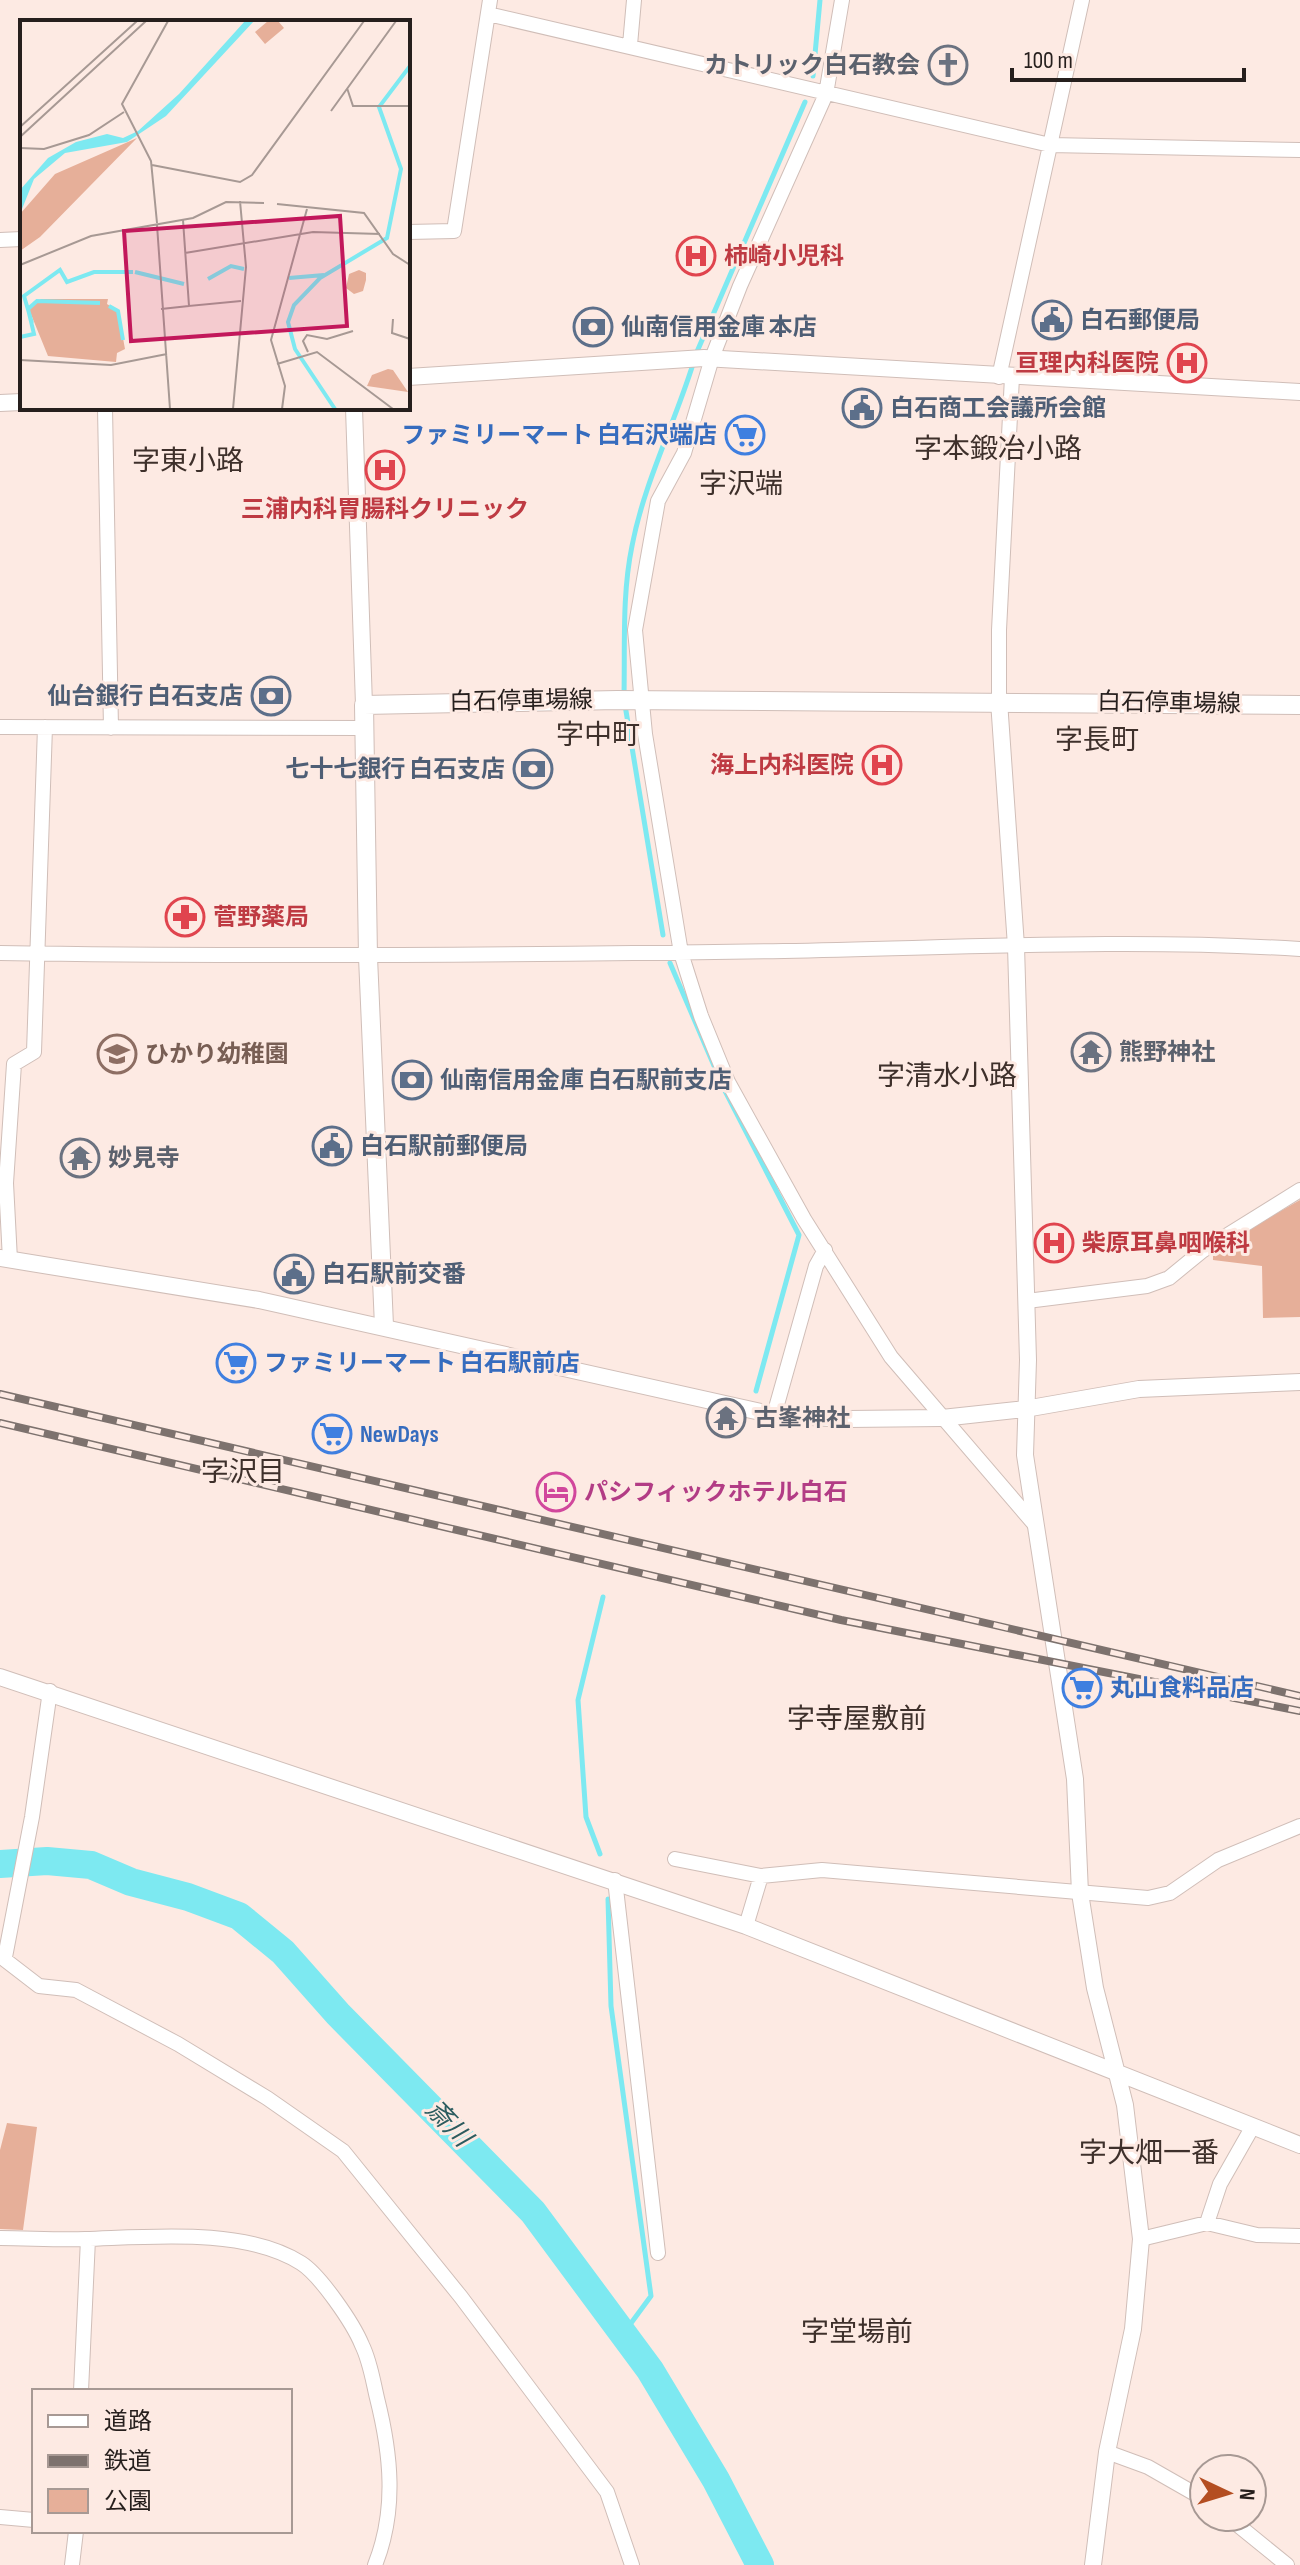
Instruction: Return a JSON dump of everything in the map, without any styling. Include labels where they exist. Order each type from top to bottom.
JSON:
[{"type":"main road","name":"白石停車場線","points":[[364,705],[632,700],[1300,705]]},
{"type":"main road","points":[[364,705],[368,957],[384,1326]]},
{"type":"street","points":[[630,45],[634,0]]},
{"type":"street","points":[[842,0],[826,94],[740,286],[702,358],[684,453],[658,501],[647,549],[635,630],[632,700],[655,804],[681,953],[701,1016],[728,1082],[891,1357],[1036,1526]]},
{"type":"street","points":[[1082,0],[1050,145],[1006,377],[999,701],[1016,946],[1027,1301],[1025,1455],[1075,1779],[1080,1893],[1095,1988],[1125,2105],[1141,2239],[1133,2329],[1107,2452],[1093,2565]]},
{"type":"street","points":[[410,232],[454,231],[489,7],[826,94],[1050,145],[1300,150]]},
{"type":"street","points":[[0,240],[20,239]]},
{"type":"street","points":[[410,377],[702,358],[1300,392]]},
{"type":"street","points":[[0,403],[20,402]]},
{"type":"street","points":[[105,410],[111,728]]},
{"type":"street","points":[[354,410],[364,705]]},
{"type":"street","points":[[0,727],[364,728]]},
{"type":"street","points":[[45,727],[34,1052],[14,1064],[6,1183],[5,1259],[259,1300],[774,1415],[849,1419],[942,1418],[1025,1409],[1139,1389],[1300,1382]]},
{"type":"street","points":[[0,953],[368,957],[1232,944],[1300,949]]},
{"type":"street","points":[[1027,1301],[1147,1286],[1169,1278],[1202,1251],[1300,1190]]},
{"type":"street","points":[[774,1415],[816,1266],[825,1250]]},
{"type":"street","points":[[0,1677],[50,1691],[746,1926],[1300,2145]]},
{"type":"street","points":[[50,1691],[13,1925],[2,1956],[39,1986],[76,1990],[178,2044],[267,2098],[343,2151],[461,2297],[607,2492],[632,2565]]},
{"type":"street","points":[[675,1859],[761,1876],[822,1870],[1148,1898],[1170,1893],[1218,1860],[1300,1826]]},
{"type":"street","points":[[746,1926],[761,1876]]},
{"type":"street","points":[[615,1880],[658,2253]]},
{"type":"street","points":[[1207,2223],[1220,2184],[1253,2126]]},
{"type":"street","points":[[1141,2239],[1207,2223],[1257,2235],[1300,2236]]},
{"type":"street","points":[[0,2238],[158,2236],[232,2241],[277,2252],[316,2275],[363,2345],[388,2444],[389,2503],[382,2546],[375,2565]]},
{"type":"street","points":[[81,2389],[88,2239]]},
{"type":"street","points":[[1107,2452],[1148,2467],[1188,2490]]},
{"type":"street","points":[[0,2517],[32,2520]]},
{"type":"street","points":[[72,2565],[76,2533]]},
{"type":"street","points":[[1248,2533],[1287,2565]]},
{"type":"green space","points":[[1300,1200],[1300,1317],[1263,1318],[1262,1266],[1213,1260],[1213,1249]]},
{"type":"green space","points":[[7,2123],[37,2127],[23,2230],[0,2229],[0,2150]]},
{"type":"waterway","points":[[813,76],[820,0]]},
{"type":"waterway","points":[[696,354],[805,102]]},
{"type":"waterway","points":[[624,695],[625,601],[632,546],[644,500],[693,364]]},
{"type":"waterway","points":[[625,705],[663,935]]},
{"type":"waterway","points":[[670,963],[715,1068]]},
{"type":"waterway","points":[[722,1085],[799,1235],[756,1391]]},
{"type":"waterway","points":[[600,1854],[586,1817],[578,1700],[603,1597]]},
{"type":"waterway","name":"斎川","points":[[0,1864],[47,1861],[91,1865],[131,1882],[188,1897],[239,1916],[283,1952],[338,2014],[533,2212],[650,2370],[716,2480],[760,2565]]},
{"type":"waterway","points":[[608,1899],[611,2006],[651,2296],[623,2334]]},
{"type":"railway","points":[[0,1394],[1300,1696]]},
{"type":"railway","points":[[0,1423],[841,1620],[1300,1711]]},
{"type":"place","name":"カトリック白石教会","points":[[948,65]]},
{"type":"place","name":"柿崎小児科","points":[[696,256]]},
{"type":"place","name":"白石郵便局","points":[[1052,320]]},
{"type":"place","name":"仙南信用金庫 本店","points":[[593,327]]},
{"type":"place","name":"亘理内科医院","points":[[1187,363]]},
{"type":"place","name":"白石商工会議所会館","points":[[862,408]]},
{"type":"place","name":"ファミリーマート 白石沢端店","points":[[745,435]]},
{"type":"place","name":"三浦内科胃腸科クリニック","points":[[385,470]]},
{"type":"place","name":"仙台銀行 白石支店","points":[[271,696]]},
{"type":"place","name":"海上内科医院","points":[[882,765]]},
{"type":"place","name":"七十七銀行 白石支店","points":[[533,769]]},
{"type":"place","name":"菅野薬局","points":[[185,917]]},
{"type":"place","name":"熊野神社","points":[[1091,1052]]},
{"type":"place","name":"ひかり幼稚園","points":[[117,1054]]},
{"type":"place","name":"仙南信用金庫 白石駅前支店","points":[[412,1080]]},
{"type":"place","name":"白石駅前郵便局","points":[[332,1146]]},
{"type":"place","name":"妙見寺","points":[[80,1158]]},
{"type":"place","name":"柴原耳鼻咽喉科","points":[[1054,1243]]},
{"type":"place","name":"白石駅前交番","points":[[294,1274]]},
{"type":"place","name":"ファミリーマート 白石駅前店","points":[[236,1363]]},
{"type":"place","name":"古峯神社","points":[[726,1418]]},
{"type":"place","name":"NewDays","points":[[332,1434]]},
{"type":"place","name":"パシフィックホテル白石","points":[[556,1492]]},
{"type":"place","name":"丸山食料品店","points":[[1082,1688]]},
{"type":"district","name":"字本鍛冶小路","points":[[998,449]]},
{"type":"district","name":"字東小路","points":[[188,461]]},
{"type":"district","name":"字沢端","points":[[741,484]]},
{"type":"district","name":"字中町","points":[[598,735]]},
{"type":"district","name":"字長町","points":[[1097,740]]},
{"type":"district","name":"字清水小路","points":[[947,1076]]},
{"type":"district","name":"字沢目","points":[[243,1472]]},
{"type":"district","name":"字寺屋敷前","points":[[857,1719]]},
{"type":"district","name":"字大畑一番","points":[[1149,2153]]},
{"type":"district","name":"字堂場前","points":[[857,2332]]}]
